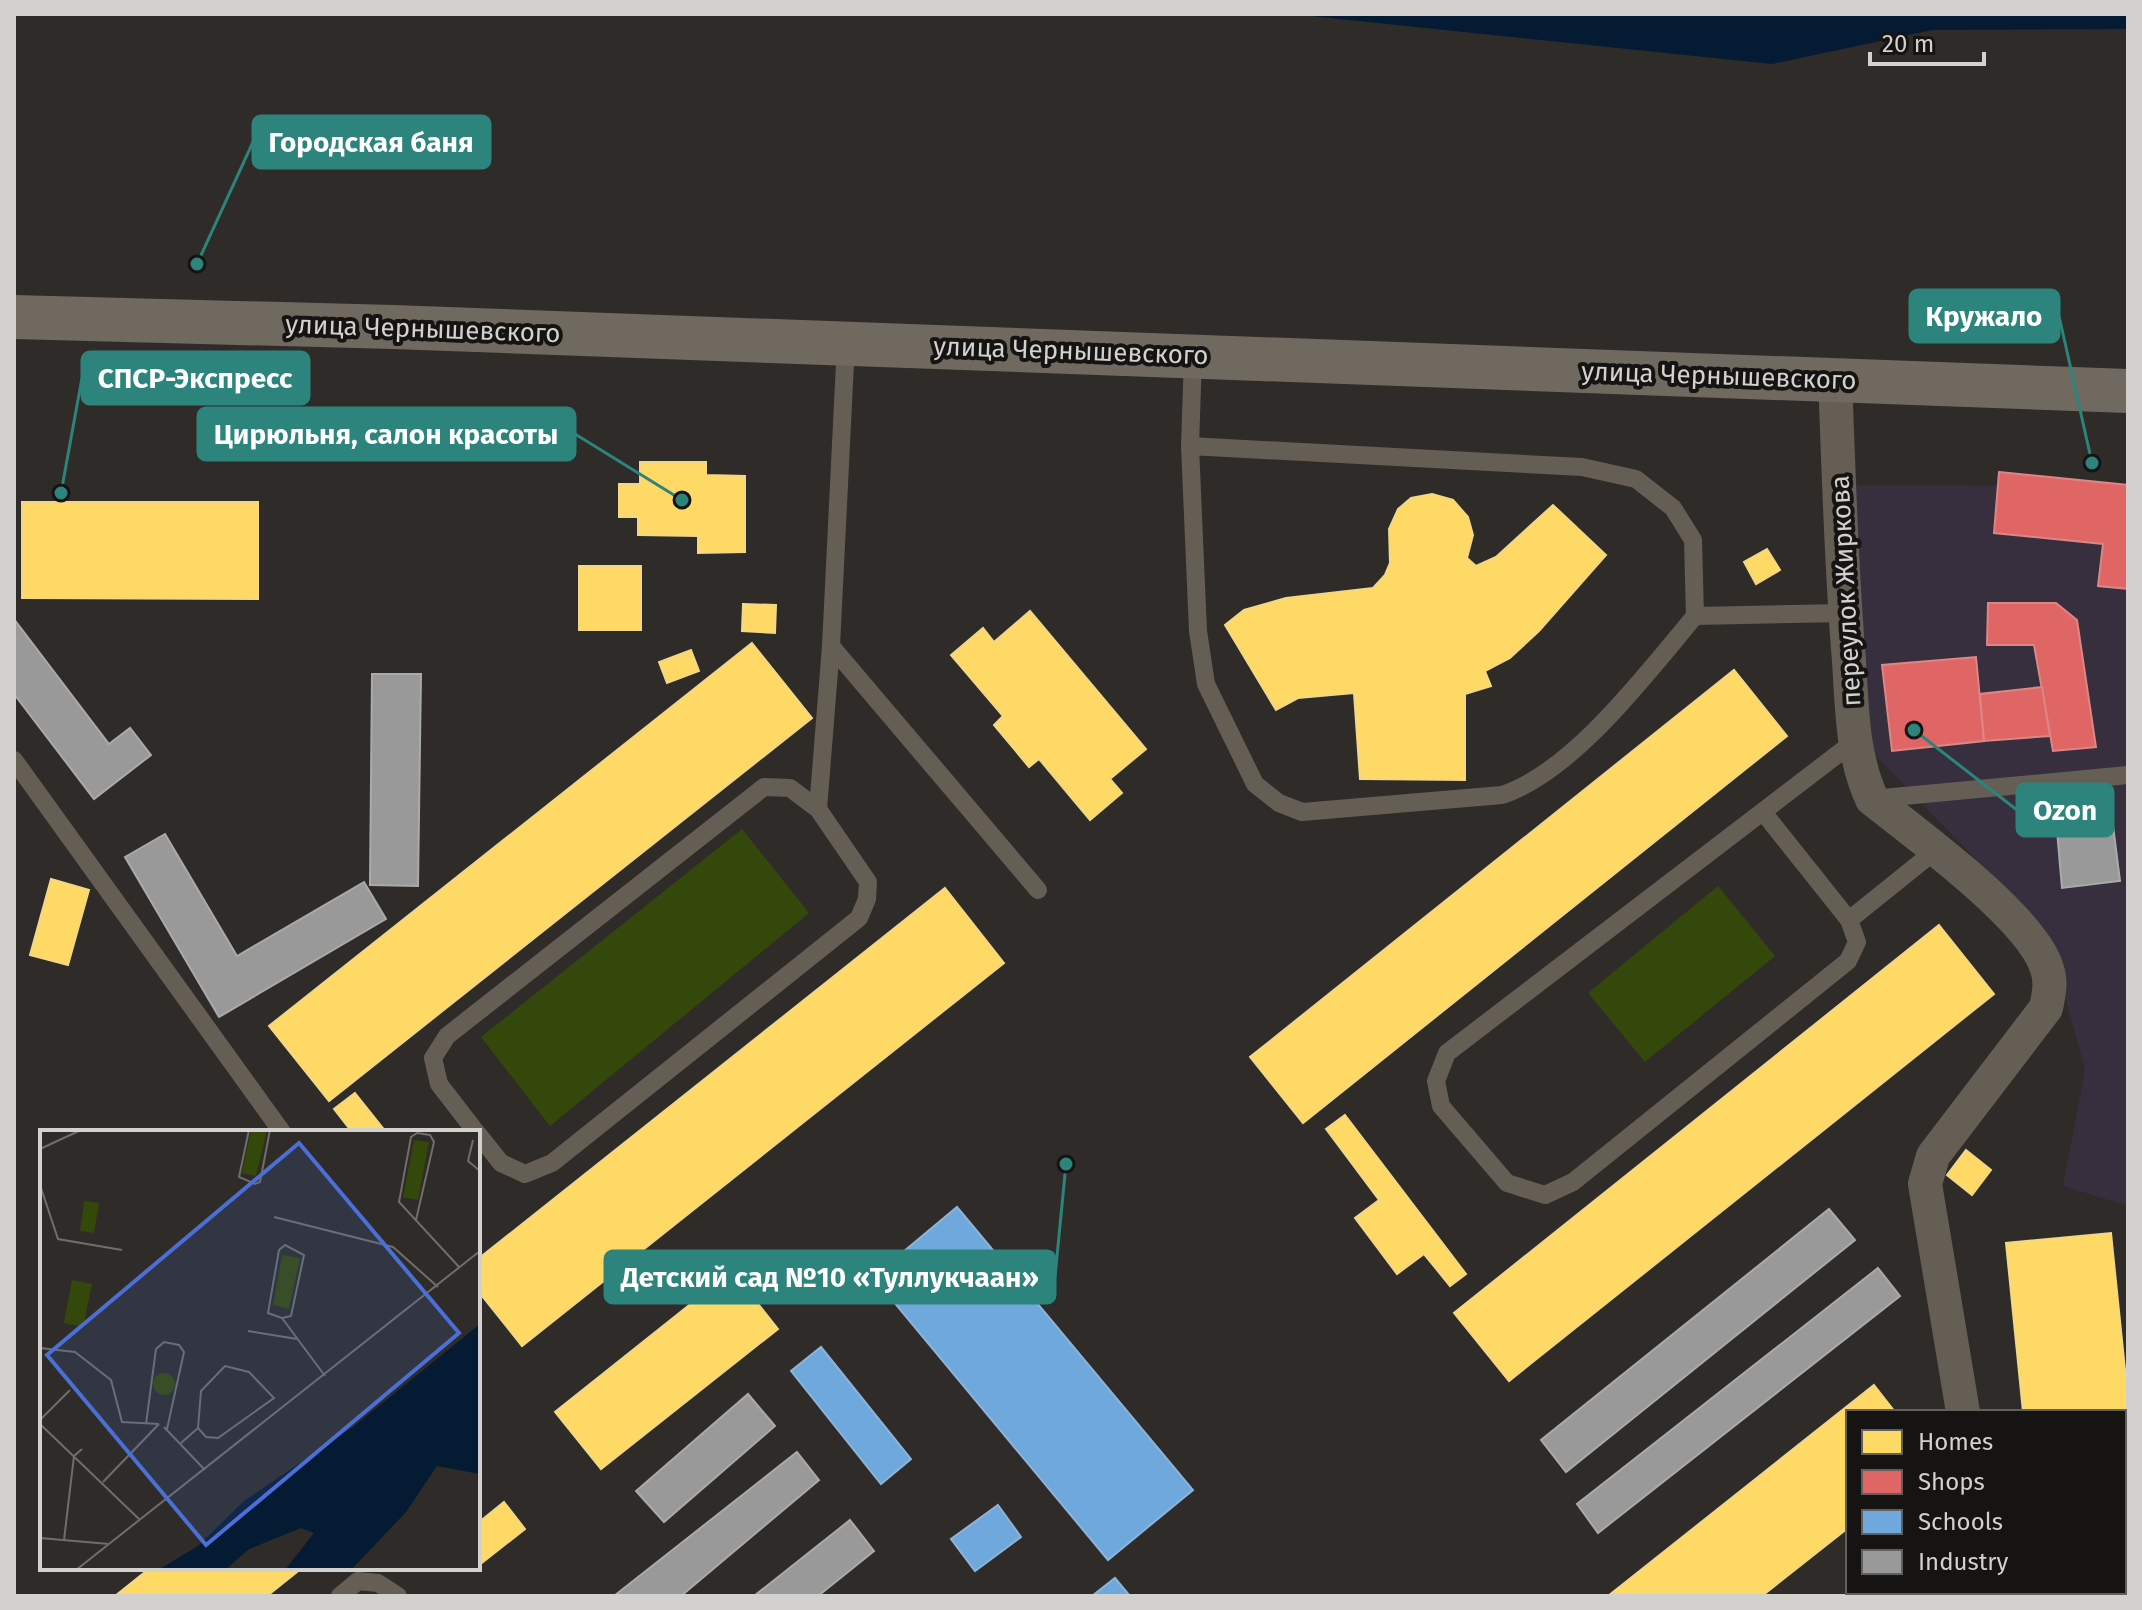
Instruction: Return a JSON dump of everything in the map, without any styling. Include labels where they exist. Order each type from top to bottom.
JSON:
[{"type":"main road","name":"улица Чернышевского","points":[[14,317],[846,343],[2128,391]]},
{"type":"street","name":"переулок Жиркова","points":[[1835,380],[1845,613],[1855,741],[1872,799]]},
{"type":"street","points":[[1872,799],[1936,850],[2021,926],[2046,964],[2055,1010],[1933,1156],[1925,1184],[1927,1214],[1963,1410]]},
{"type":"lane","points":[[818,809],[831,646],[846,343]]},
{"type":"lane","points":[[1190,446],[1582,467],[1636,479],[1673,508],[1693,540],[1695,616],[1638,683],[1550,772],[1528,786],[1502,795],[1302,812],[1279,803],[1255,784],[1206,684],[1198,631],[1190,446],[1193,356]]},
{"type":"lane","points":[[1695,616],[1845,613]]},
{"type":"lane","points":[[831,646],[1038,890]]},
{"type":"lane","points":[[1763,812],[1849,920],[1857,942],[1848,961],[1573,1182],[1545,1195],[1507,1183],[1441,1106],[1436,1081],[1447,1053],[1855,741]]},
{"type":"lane","points":[[14,760],[281,1130]]},
{"type":"lane","points":[[1872,799],[2128,775]]},
{"type":"lane","points":[[475,1130],[439,1084],[433,1058],[447,1036],[764,787],[790,788],[818,809],[868,882],[867,899],[859,918],[552,1163],[525,1174],[501,1163],[480,1137]]},
{"type":"lane","points":[[1849,920],[1936,850]]},
{"type":"lane","points":[[340,1596],[358,1581],[378,1583],[398,1596]]},
{"type":"shaded area","points":[[1841,485],[2128,486],[2128,1206],[2063,1186],[2085,1070],[2048,934],[1874,754]]},
{"type":"green space","points":[[742,829],[809,913],[550,1126],[481,1037]]},
{"type":"green space","points":[[1718,886],[1775,956],[1645,1062],[1588,993]]},
{"type":"water","points":[[1292,14],[2128,14],[2128,29],[1932,30],[1772,64]]},
{"type":"building: Homes","points":[[640,462],[706,462],[706,475],[745,476],[745,552],[698,553],[698,536],[638,535],[638,517],[619,517],[619,484],[640,484]]},
{"type":"building: Homes","points":[[1432,494],[1453,500],[1468,517],[1473,535],[1467,558],[1476,566],[1496,557],[1553,505],[1606,555],[1539,631],[1510,658],[1485,671],[1491,686],[1465,694],[1465,780],[1360,779],[1354,693],[1298,698],[1276,710],[1225,625],[1244,610],[1286,598],[1373,588],[1385,575],[1390,563],[1389,529],[1398,509],[1411,498]]},
{"type":"building: Homes","points":[[22,502],[258,502],[258,599],[22,598]]},
{"type":"building: Homes","points":[[1767,549],[1780,570],[1756,584],[1744,562]]},
{"type":"building: Homes","points":[[579,566],[641,566],[641,630],[579,630]]},
{"type":"building: Homes","points":[[743,604],[776,605],[775,633],[742,631]]},
{"type":"building: Homes","points":[[1030,611],[1146,749],[1110,779],[1122,793],[1090,820],[1039,759],[1029,767],[994,725],[1003,716],[951,655],[983,628],[994,642]]},
{"type":"building: Homes","points":[[752,643],[812,718],[329,1101],[269,1026]]},
{"type":"building: Homes","points":[[691,650],[699,671],[667,683],[659,662]]},
{"type":"building: Homes","points":[[1734,670],[1787,736],[1303,1123],[1250,1057]]},
{"type":"building: Homes","points":[[51,879],[89,890],[68,965],[30,955]]},
{"type":"building: Homes","points":[[945,888],[1004,963],[522,1346],[480,1294],[480,1257]]},
{"type":"building: Homes","points":[[1939,925],[1994,994],[1509,1381],[1454,1313]]},
{"type":"building: Homes","points":[[355,1093],[384,1130],[350,1130],[334,1109]]},
{"type":"building: Homes","points":[[1345,1115],[1466,1274],[1450,1286],[1424,1254],[1397,1274],[1355,1218],[1379,1200],[1326,1129]]},
{"type":"building: Homes","points":[[1966,1150],[1991,1170],[1972,1195],[1947,1175]]},
{"type":"building: Homes","points":[[2111,1233],[2128,1399],[2128,1460],[2126,1410],[2023,1410],[2006,1243]]},
{"type":"building: Homes","points":[[732,1271],[778,1329],[601,1469],[555,1412]]},
{"type":"building: Homes","points":[[1874,1385],[1893,1410],[1846,1410],[1846,1530],[1762,1596],[1608,1596]]},
{"type":"building: Homes","points":[[504,1502],[525,1529],[480,1564],[480,1521]]},
{"type":"building: Homes","points":[[148,1570],[300,1570],[267,1596],[115,1596]]},
{"type":"building: Shops","points":[[1999,472],[2128,485],[2128,589],[2098,586],[2103,544],[1994,533]]},
{"type":"building: Shops","points":[[1988,603],[2056,603],[2077,620],[2096,747],[2053,751],[2034,645],[1987,645]]},
{"type":"building: Shops","points":[[1976,657],[1984,741],[1892,751],[1882,665]]},
{"type":"building: Shops","points":[[2042,687],[2050,736],[1984,741],[1980,694]]},
{"type":"building: Schools","points":[[957,1207],[1193,1490],[1108,1560],[873,1277]]},
{"type":"building: Schools","points":[[821,1347],[911,1459],[881,1484],[791,1371]]},
{"type":"building: Schools","points":[[998,1505],[1021,1537],[975,1571],[951,1539]]},
{"type":"building: Schools","points":[[1115,1578],[1130,1596],[1092,1596]]},
{"type":"building: Industry","points":[[14,619],[109,744],[130,728],[151,755],[94,799],[14,694]]},
{"type":"building: Industry","points":[[372,674],[421,674],[418,886],[370,885]]},
{"type":"building: Industry","points":[[2110,802],[2120,881],[2062,888],[2055,808]]},
{"type":"building: Industry","points":[[165,834],[237,956],[364,882],[386,919],[219,1017],[125,857]]},
{"type":"building: Industry","points":[[1829,1209],[1855,1240],[1566,1472],[1541,1440]]},
{"type":"building: Industry","points":[[1878,1268],[1900,1296],[1598,1533],[1577,1504]]},
{"type":"building: Industry","points":[[748,1394],[775,1426],[664,1522],[636,1491]]},
{"type":"building: Industry","points":[[797,1452],[819,1480],[681,1596],[614,1596]]},
{"type":"building: Industry","points":[[850,1520],[874,1551],[818,1596],[754,1596]]},
{"type":"place","name":"Городская баня","points":[[197,264]]},
{"type":"place","name":"Кружало","points":[[2092,463]]},
{"type":"place","name":"СПСР-Экспресс","points":[[61,493]]},
{"type":"place","name":"Цирюльня, салон красоты","points":[[682,500]]},
{"type":"place","name":"Ozon","points":[[1914,730]]},
{"type":"place","name":"Детский сад №10 «Туллукчаан»","points":[[1066,1164]]}]
